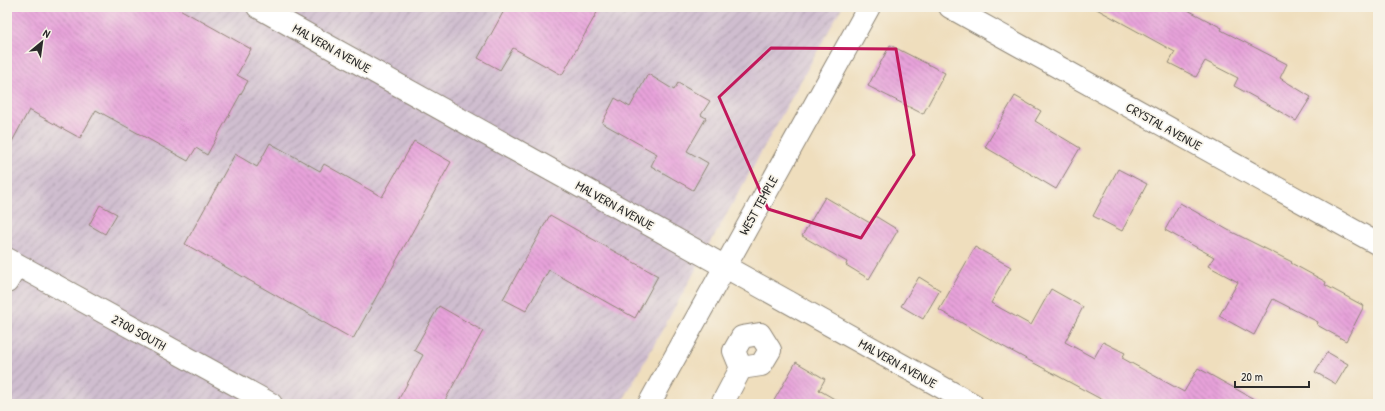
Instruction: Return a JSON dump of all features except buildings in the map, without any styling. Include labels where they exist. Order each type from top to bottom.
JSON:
[{"type":"street","name":"MALVERN AVENUE","points":[[258,7],[972,404]]},
{"type":"street","name":"WEST TEMPLE","points":[[648,404],[869,7]]},
{"type":"street","name":"CRYSTAL AVENUE","points":[[950,7],[1378,244]]},
{"type":"street","name":"2700 SOUTH","points":[[10,269],[271,404]]},
{"type":"street","points":[[722,404],[741,368]]},
{"type":"highlighted area","points":[[771,48],[896,49],[914,155],[861,238],[768,209],[719,97]]},
{"type":"shaded area","points":[[7,7],[842,7],[621,404],[7,404]]}]
